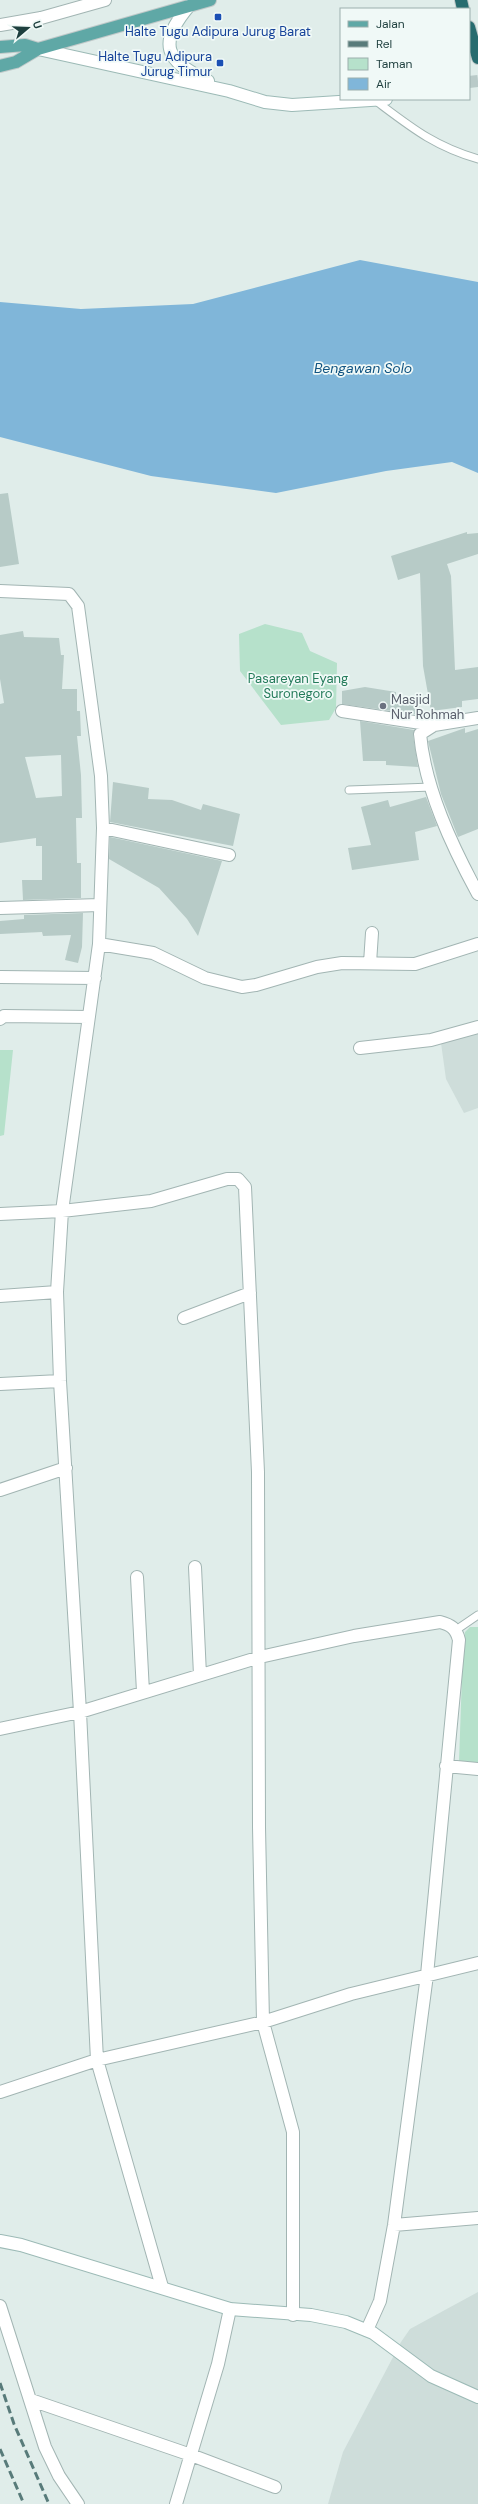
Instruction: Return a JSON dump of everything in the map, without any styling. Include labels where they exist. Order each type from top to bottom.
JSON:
[{"type":"highway","points":[[470,30],[478,58]]},
{"type":"main road","points":[[0,66],[22,58],[38,49],[210,0]]},
{"type":"main road","points":[[0,47],[25,46],[38,49]]},
{"type":"street","points":[[0,25],[41,18],[104,0]]},
{"type":"street","points":[[189,6],[175,22],[170,36],[171,51],[180,66],[229,91]]},
{"type":"street","points":[[38,49],[229,91],[265,102],[292,105],[381,100]]},
{"type":"street","points":[[0,591],[69,594],[78,606],[101,776],[103,828],[99,944],[62,1211],[57,1292],[60,1381],[80,1712],[97,2060],[162,2288]]},
{"type":"street","points":[[342,711],[434,725],[478,718]]},
{"type":"street","points":[[434,725],[420,734],[421,751],[447,829],[478,894]]},
{"type":"street","points":[[103,828],[229,855]]},
{"type":"street","points":[[0,908],[100,905]]},
{"type":"street","points":[[370,963],[372,933]]},
{"type":"street","points":[[99,944],[153,953],[214,982],[242,986],[256,985],[318,967],[342,963],[414,964],[478,944]]},
{"type":"street","points":[[0,977],[95,978]]},
{"type":"street","points":[[0,1019],[4,1016],[90,1017]]},
{"type":"street","points":[[360,1048],[431,1040],[478,1027]]},
{"type":"street","points":[[0,1214],[62,1211],[151,1201],[218,1181],[238,1179],[245,1187],[258,1472],[260,1827],[263,2022],[293,2132],[293,2315]]},
{"type":"street","points":[[0,1296],[57,1292]]},
{"type":"street","points":[[184,1318],[250,1293]]},
{"type":"street","points":[[0,1384],[60,1381]]},
{"type":"street","points":[[0,1490],[66,1468]]},
{"type":"street","points":[[195,1567],[200,1675]]},
{"type":"street","points":[[137,1577],[142,1692]]},
{"type":"street","points":[[0,1729],[80,1712],[260,1657],[354,1636],[440,1622],[450,1625],[456,1630],[459,1640],[446,1766],[428,1976],[394,2225],[380,2301],[370,2332]]},
{"type":"street","points":[[446,1766],[478,1769]]},
{"type":"street","points":[[0,2092],[97,2060],[263,2022],[350,1994],[478,1963]]},
{"type":"street","points":[[394,2225],[478,2218]]},
{"type":"street","points":[[0,2241],[21,2245],[230,2309],[327,2318],[370,2332],[395,2348],[431,2376],[478,2397]]},
{"type":"street","points":[[0,2306],[51,2461],[78,2504]]},
{"type":"street","points":[[176,2504],[218,2364],[230,2309]]},
{"type":"street","points":[[31,2400],[191,2455],[275,2487]]},
{"type":"lane","points":[[381,100],[421,136],[452,152],[478,159]]},
{"type":"lane","points":[[349,790],[432,787]]},
{"type":"lane","points":[[456,1630],[478,1615]]},
{"type":"shaded area","points":[[478,1030],[478,1108],[464,1113],[446,1079],[441,1043]]},
{"type":"shaded area","points":[[478,2292],[478,2504],[328,2504],[343,2452],[401,2342],[410,2329]]},
{"type":"green space","name":"Pasareyan Eyang Suronegoro","points":[[265,624],[302,633],[310,651],[337,663],[336,708],[329,720],[281,725],[240,671],[239,634]]},
{"type":"green space","points":[[0,1050],[13,1050],[4,1135],[0,1136]]},
{"type":"green space","points":[[470,1627],[478,1627],[478,1764],[459,1762],[463,1646],[465,1632]]},
{"type":"water","name":"Bengawan Solo","points":[[360,260],[478,282],[478,473],[452,462],[386,471],[276,493],[151,476],[0,437],[0,302],[81,309],[193,304]]},
{"type":"building","points":[[8,493],[19,564],[0,567],[0,494]]},
{"type":"building","points":[[467,532],[467,534],[478,533],[478,554],[447,564],[451,576],[455,670],[478,667],[478,699],[462,701],[462,707],[431,711],[423,666],[420,573],[398,580],[391,556]]},
{"type":"building","points":[[23,631],[24,637],[59,638],[61,655],[64,655],[62,689],[77,689],[77,711],[80,711],[81,736],[77,736],[81,775],[82,818],[76,818],[77,863],[81,863],[81,898],[23,900],[22,880],[42,880],[42,846],[36,846],[36,838],[0,843],[0,704],[4,703],[0,679],[0,635]],"holes":[[[61,755],[62,796],[36,798],[25,757]]]},
{"type":"building","points":[[365,687],[396,692],[396,699],[419,702],[420,715],[342,704],[342,691]]},
{"type":"building","points":[[360,721],[414,730],[413,735],[418,767],[386,765],[386,761],[363,761]]},
{"type":"building","points":[[465,728],[465,733],[478,729],[478,829],[458,837],[441,794],[428,741]]},
{"type":"building","points":[[113,782],[149,788],[148,799],[172,800],[201,810],[203,804],[240,814],[233,846],[110,822]]},
{"type":"building","points":[[426,797],[437,826],[415,832],[419,860],[352,870],[348,848],[371,845],[361,807],[388,800],[390,807]]},
{"type":"building","points":[[110,837],[222,861],[198,936],[187,919],[159,888],[109,859]]},
{"type":"building","points":[[83,913],[82,947],[78,963],[65,960],[71,935],[43,936],[42,932],[0,934],[0,921],[24,919],[24,915]]},
{"type":"tunnel","points":[[470,82],[478,81]]},
{"type":"railway","points":[[0,2383],[14,2424],[49,2504]]},
{"type":"railway","points":[[0,2449],[24,2504]]},
{"type":"place","name":"Halte Tugu Adipura Jurug Barat","points":[[218,17]]},
{"type":"place","name":"Halte Tugu Adipura Jurug Timur","points":[[220,63]]},
{"type":"place","name":"Masjid Nur Rohmah","points":[[383,706]]}]
